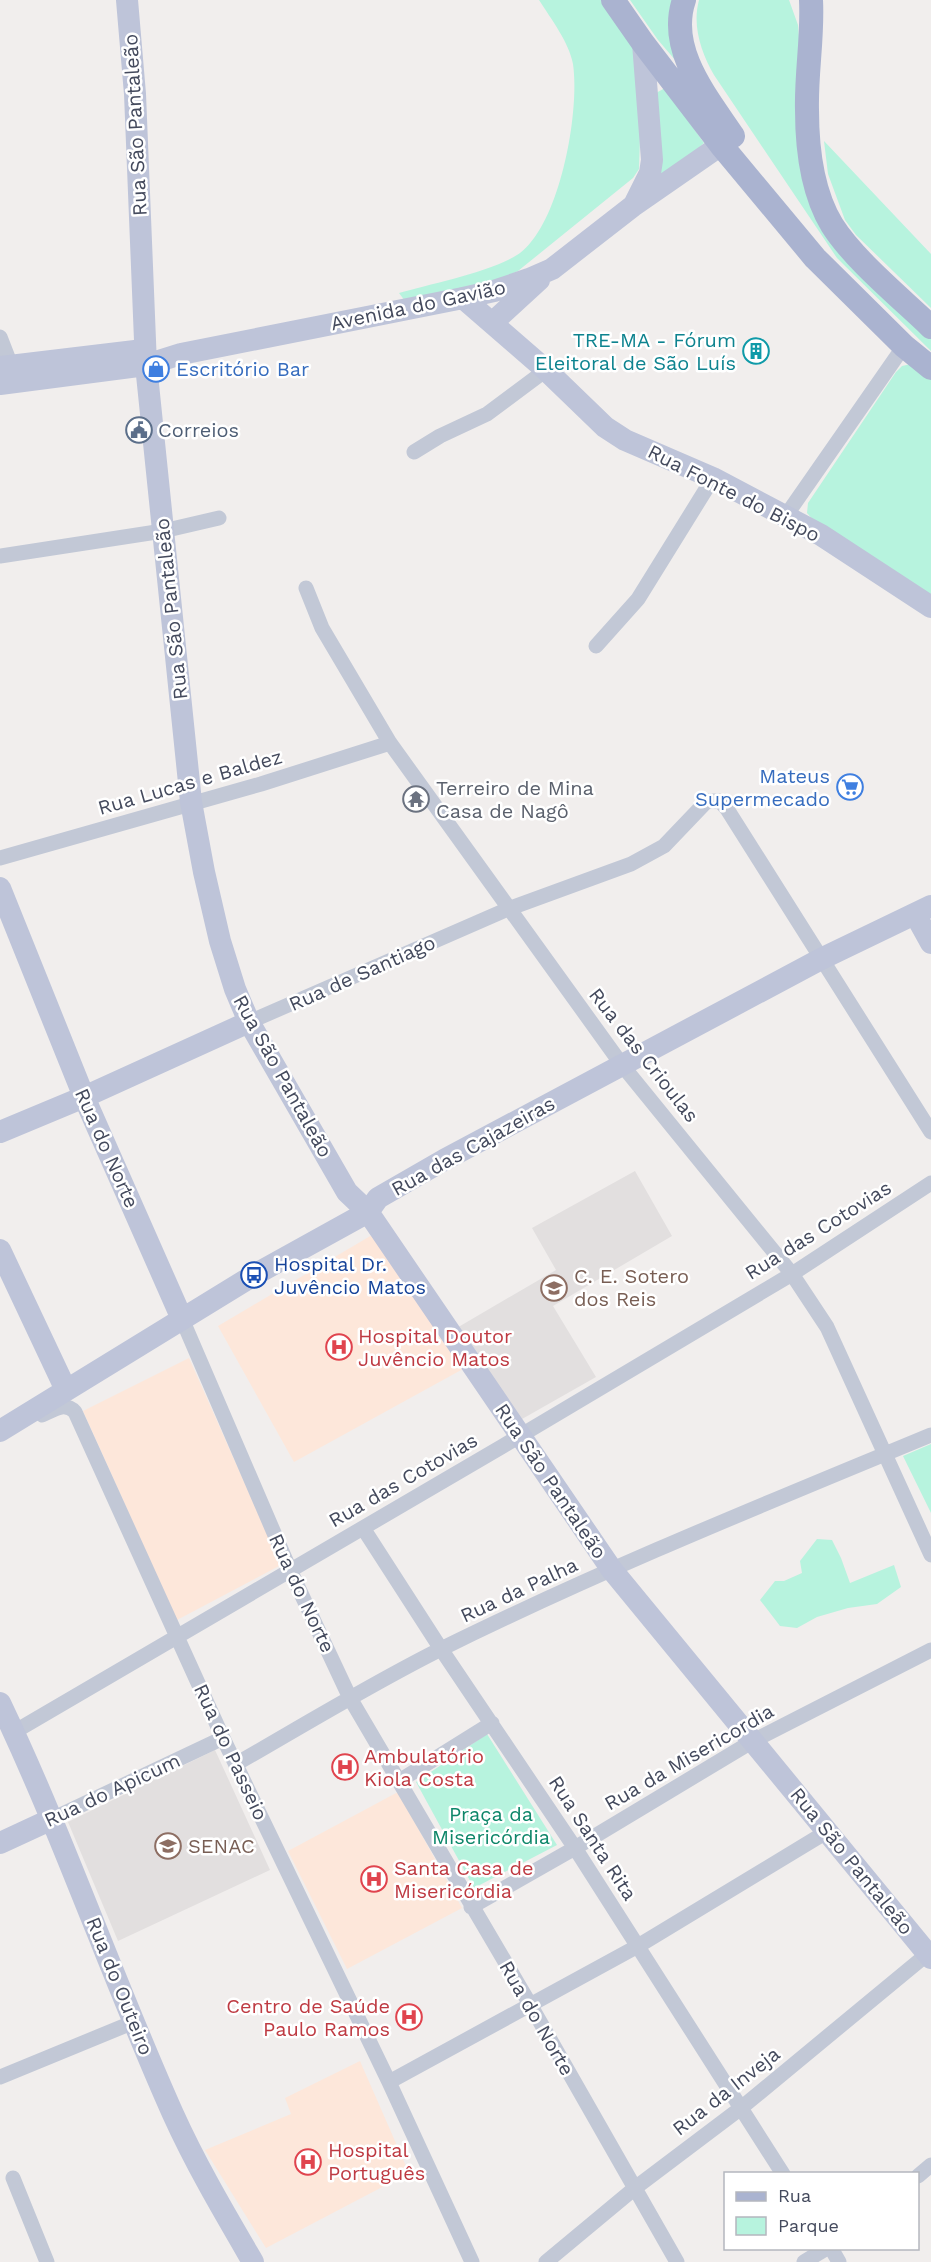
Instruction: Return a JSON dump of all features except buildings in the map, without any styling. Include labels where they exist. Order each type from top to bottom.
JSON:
[{"type":"main road","points":[[613,0],[721,145],[815,258],[904,345],[931,368]]},
{"type":"main road","points":[[684,0],[680,29],[690,68],[795,233]]},
{"type":"main road","points":[[804,0],[811,40]]},
{"type":"main road","points":[[811,0],[807,92],[808,135],[814,177],[824,211],[832,226],[852,251],[931,327]]},
{"type":"street","name":"Rua São Pantaleão","points":[[127,0],[135,106],[146,357],[191,802],[220,941],[235,989],[249,1022],[347,1192],[368,1212],[612,1570],[930,1954]]},
{"type":"street","name":"Avenida do Gavião","points":[[633,206],[645,185],[652,160],[643,43]]},
{"type":"street","name":"Avenida do Gavião","points":[[7,375],[181,354],[463,298],[513,285],[552,269],[633,206],[721,145]]},
{"type":"street","points":[[492,323],[552,269]]},
{"type":"street","name":"Rua Fonte do Bispo","points":[[463,298],[546,370],[576,401],[625,440],[713,478],[820,535],[931,607]]},
{"type":"street","points":[[0,337],[7,375]]},
{"type":"street","points":[[786,517],[904,345]]},
{"type":"street","points":[[414,452],[440,436],[487,414],[546,370]]},
{"type":"street","points":[[596,646],[638,599],[713,478]]},
{"type":"street","points":[[0,556],[163,531],[219,518]]},
{"type":"street","name":"Rua das Crioulas","points":[[306,588],[322,628],[390,743],[622,1065],[792,1274],[827,1327],[931,1555]]},
{"type":"street","name":"Rua Lucas e Baldez","points":[[0,858],[282,778],[390,743]]},
{"type":"street","name":"Rua de Santiago","points":[[0,1132],[508,909],[630,864],[664,846],[707,801],[720,801],[727,808],[821,959]]},
{"type":"street","name":"Rua do Norte","points":[[0,888],[84,1097],[290,1570],[350,1698],[531,2006],[677,2262]]},
{"type":"street","points":[[923,910],[931,943]]},
{"type":"street","name":"Rua das Cajazeiras","points":[[0,1432],[254,1275],[368,1212],[378,1198],[434,1165],[821,959],[923,910]]},
{"type":"street","points":[[821,959],[931,1132]]},
{"type":"street","name":"Rua das Cotovias","points":[[14,1732],[792,1274],[931,1183]]},
{"type":"street","points":[[1,1257],[66,1390]]},
{"type":"street","name":"Rua do Passeio","points":[[0,1432],[61,1407],[71,1408],[75,1412],[223,1738],[389,2082],[472,2262]]},
{"type":"street","name":"Rua da Palha","points":[[236,1764],[441,1649],[612,1570],[931,1435]]},
{"type":"street","name":"Rua Santa Rita","points":[[363,1528],[441,1649],[575,1848],[782,2172]]},
{"type":"street","name":"Rua da Misericordia","points":[[471,1907],[575,1848],[753,1741],[931,1650]]},
{"type":"street","name":"Rua do Outeiro","points":[[0,1702],[52,1818],[134,2022],[188,2145],[253,2262]]},
{"type":"street","points":[[399,1781],[492,1723]]},
{"type":"street","name":"Rua do Apicum","points":[[0,1843],[223,1738]]},
{"type":"street","points":[[389,2082],[638,1946],[828,1831]]},
{"type":"street","name":"Rua da Inveja","points":[[546,2262],[635,2188],[741,2108],[930,1954]]},
{"type":"street","points":[[0,2077],[134,2022]]},
{"type":"street","points":[[919,2175],[931,2165]]},
{"type":"street","points":[[13,2178],[47,2262]]},
{"type":"street","points":[[804,2262],[825,2250]]},
{"type":"shaded area","name":"C. E. Sotero dos Reis","points":[[635,1171],[672,1236],[553,1306],[596,1377],[515,1423],[455,1329],[556,1270],[532,1228]]},
{"type":"shaded area","name":"Hospital Doutor Juvêncio Matos","points":[[372,1235],[463,1369],[294,1462],[218,1326]]},
{"type":"shaded area","points":[[189,1358],[281,1565],[177,1620],[83,1411]]},
{"type":"shaded area","name":"SENAC","points":[[215,1750],[270,1870],[118,1941],[68,1822]]},
{"type":"shaded area","name":"Santa Casa de Misericórdia","points":[[398,1792],[462,1908],[347,1969],[288,1851]]},
{"type":"shaded area","name":"Hospital Português","points":[[360,2061],[409,2173],[266,2248],[205,2150],[291,2114],[285,2098]]},
{"type":"green space","points":[[539,0],[603,0],[637,49],[641,108],[639,169],[633,178],[518,271],[500,279],[405,301],[399,293],[479,271],[509,260],[520,253],[534,238],[546,218],[556,193],[570,137],[574,85],[573,64],[568,47]]},
{"type":"green space","points":[[630,0],[674,0],[682,68],[658,40]]},
{"type":"green space","points":[[699,0],[789,0],[798,25],[812,197],[931,338],[931,351],[837,258],[714,75],[705,57],[697,29]]},
{"type":"green space","points":[[665,88],[704,143],[670,174],[659,173],[656,93]]},
{"type":"green space","points":[[824,141],[931,254],[931,308],[856,235],[845,220],[828,174]]},
{"type":"green space","points":[[911,364],[931,379],[931,598],[814,521],[807,513],[808,503],[896,372],[902,366]]},
{"type":"green space","points":[[931,1444],[931,1513],[903,1456]]},
{"type":"green space","points":[[817,1539],[832,1540],[850,1583],[894,1565],[901,1587],[877,1604],[848,1608],[817,1617],[797,1628],[780,1626],[760,1600],[775,1581],[784,1581],[802,1573],[800,1561]]},
{"type":"green space","name":"Praça da Misericórdia","points":[[487,1734],[557,1845],[474,1888],[416,1782]]},
{"type":"place","name":"TRE-MA - Fórum Eleitoral de São Luís","points":[[756,351]]},
{"type":"place","name":"Escritório Bar","points":[[156,369]]},
{"type":"place","name":"Correios","points":[[139,430]]},
{"type":"place","name":"Mateus Supermecado","points":[[850,787]]},
{"type":"place","name":"Terreiro de Mina Casa de Nagô","points":[[416,799]]},
{"type":"place","name":"Hospital Dr. Juvêncio Matos","points":[[254,1275]]},
{"type":"place","name":"C. E. Sotero dos Reis","points":[[554,1288]]},
{"type":"place","name":"Hospital Doutor Juvêncio Matos","points":[[339,1347]]},
{"type":"place","name":"Ambulatório Kiola Costa","points":[[345,1767]]},
{"type":"place","name":"SENAC","points":[[168,1846]]},
{"type":"place","name":"Santa Casa de Misericórdia","points":[[374,1879]]},
{"type":"place","name":"Centro de Saúde Paulo Ramos","points":[[409,2017]]},
{"type":"place","name":"Hospital Português","points":[[308,2162]]}]
